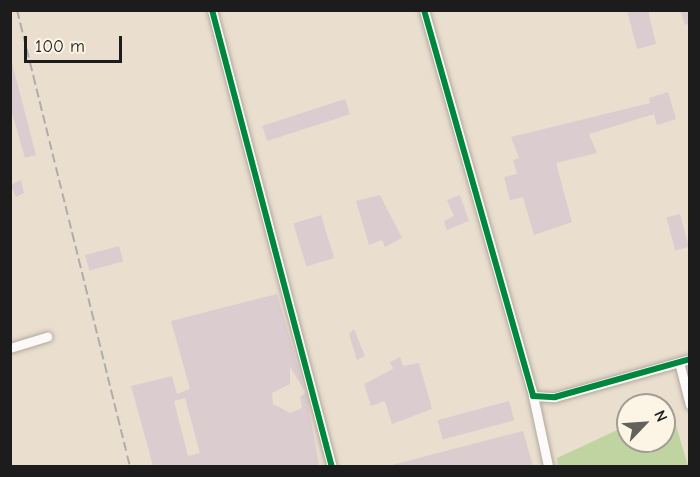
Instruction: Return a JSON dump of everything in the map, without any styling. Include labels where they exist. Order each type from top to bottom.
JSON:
[{"type":"street","points":[[212,10],[332,466]]},
{"type":"street","points":[[424,10],[533,396],[548,466]]},
{"type":"street","points":[[10,348],[47,337]]},
{"type":"street","points":[[533,396],[555,397],[690,359]]},
{"type":"street","points":[[679,362],[690,405]]},
{"type":"green space","points":[[676,425],[688,466],[558,466],[557,458],[616,431],[616,453],[676,453]]},
{"type":"building","points":[[627,10],[648,10],[656,44],[637,49]]},
{"type":"building","points":[[680,10],[690,10],[690,23],[685,25]]},
{"type":"building","points":[[12,63],[36,155],[25,158],[10,106]]},
{"type":"building","points":[[668,92],[676,119],[657,125],[654,114],[589,134],[597,153],[556,163],[572,222],[534,235],[523,197],[510,200],[504,177],[517,174],[513,160],[519,158],[511,137],[650,103],[649,98]]},
{"type":"building","points":[[345,99],[350,114],[267,141],[262,126]]},
{"type":"building","points":[[21,180],[24,193],[16,197],[11,185]]},
{"type":"building","points":[[380,195],[402,238],[385,247],[382,240],[369,245],[356,201]]},
{"type":"building","points":[[460,195],[469,221],[447,230],[444,221],[454,216],[447,200]]},
{"type":"building","points":[[680,214],[689,247],[675,250],[666,218]]},
{"type":"building","points":[[321,215],[334,258],[306,267],[293,223]]},
{"type":"building","points":[[119,246],[123,261],[89,271],[85,255]]},
{"type":"building","points":[[277,294],[305,391],[290,367],[290,384],[272,393],[273,404],[290,413],[302,408],[300,397],[306,393],[319,465],[153,466],[131,386],[172,376],[177,394],[190,389],[171,321]],"holes":[[[185,398],[200,453],[188,456],[174,401]]]},
{"type":"building","points":[[354,329],[365,356],[357,360],[349,334]]},
{"type":"building","points":[[400,357],[403,366],[419,363],[432,409],[392,424],[385,401],[371,406],[364,384],[393,369],[390,362]]},
{"type":"building","points":[[509,401],[514,420],[443,439],[438,420]]},
{"type":"building","points":[[523,431],[533,466],[392,465]]},
{"type":"railway","points":[[17,10],[130,466]]},
{"type":"cycle path","points":[[212,10],[332,466]]},
{"type":"cycle path","points":[[424,10],[533,396],[555,397],[690,359]]}]
